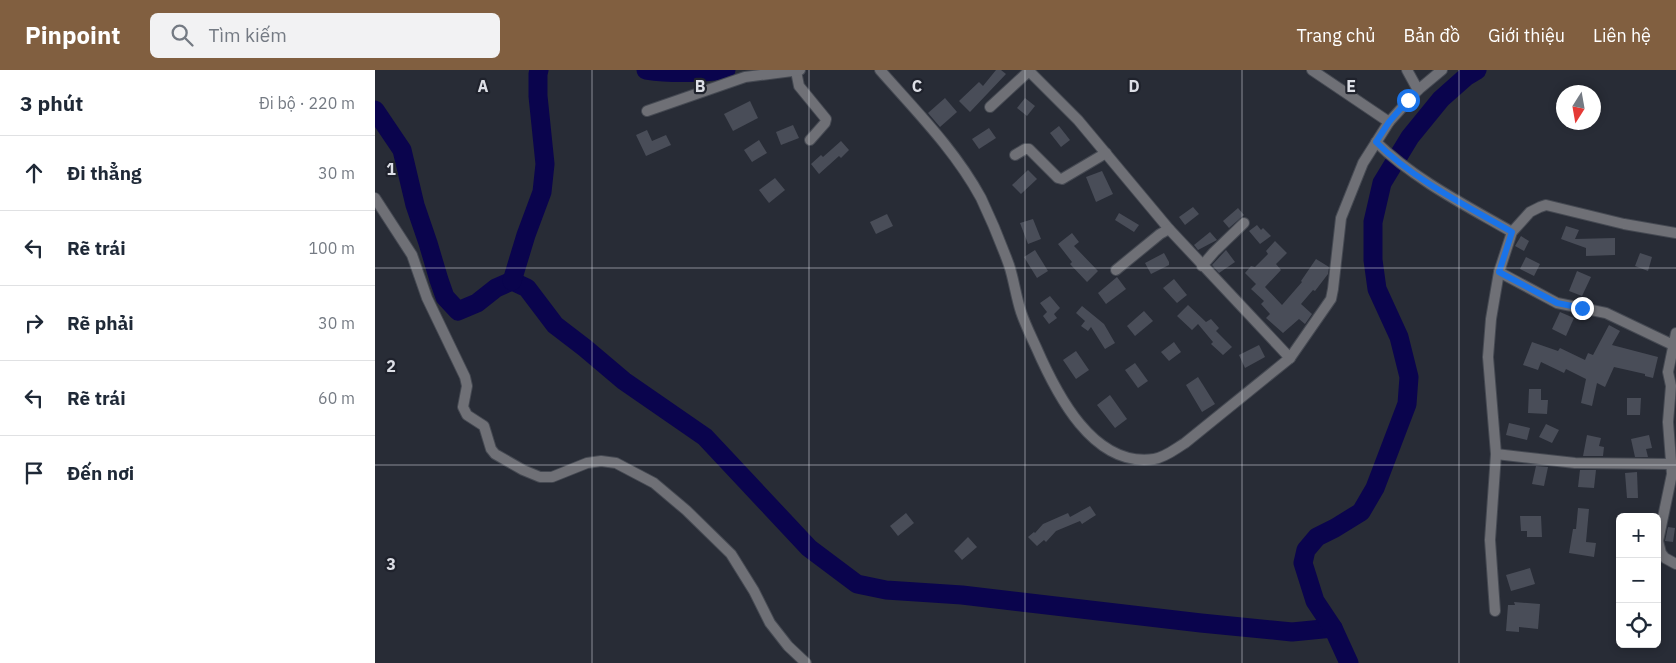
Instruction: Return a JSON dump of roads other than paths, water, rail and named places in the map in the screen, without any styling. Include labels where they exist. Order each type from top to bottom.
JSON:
[{"type":"street","points":[[880,70],[949,149],[967,174],[982,200],[1009,265],[1021,313],[1051,380],[1080,424],[1111,451],[1141,460],[1168,454],[1185,443],[1290,358],[1331,299],[1341,218],[1363,163],[1389,122],[1418,90],[1442,70]]},
{"type":"street","points":[[1312,70],[1389,122]]},
{"type":"street","points":[[1407,70],[1418,90]]},
{"type":"street","points":[[647,111],[745,77],[798,71],[799,86],[826,119],[825,123],[810,140]]},
{"type":"street","points":[[990,107],[1029,71],[1078,120],[1169,229],[1290,358]]},
{"type":"street","points":[[1376,142],[1391,157],[1455,200],[1512,232]]},
{"type":"street","points":[[1015,155],[1025,148],[1029,149],[1058,178],[1062,179],[1106,153]]},
{"type":"street","points":[[375,198],[412,255],[427,298],[465,377],[467,386],[463,407],[467,415],[484,426],[491,449],[495,454],[523,470],[540,477],[552,477],[587,463],[601,461],[616,463],[654,483],[686,510],[731,554],[771,622],[788,646],[805,663]]},
{"type":"street","points":[[1495,611],[1490,540],[1496,454],[1488,357],[1493,300],[1499,272],[1512,232],[1531,212],[1540,206],[1546,205],[1624,224],[1676,233]]},
{"type":"street","points":[[1202,266],[1244,223]]},
{"type":"street","points":[[1117,270],[1160,234],[1169,229]]},
{"type":"street","points":[[1499,272],[1557,303],[1606,314],[1673,345]]},
{"type":"street","points":[[1676,333],[1669,372],[1671,386],[1668,422],[1672,464],[1671,482],[1658,542],[1661,553],[1665,558],[1676,564]]},
{"type":"street","points":[[1496,454],[1575,463],[1672,464]]},
{"type":"waterway","points":[[512,281],[542,192],[545,164],[538,96],[539,70]]},
{"type":"waterway","points":[[646,70],[686,73],[726,70]]},
{"type":"waterway","points":[[1349,663],[1333,628],[1315,601],[1303,563],[1306,550],[1317,537],[1361,512],[1375,488],[1407,404],[1409,377],[1399,337],[1377,289],[1373,260],[1373,222],[1382,183],[1410,137],[1441,99],[1467,76],[1477,70]]},
{"type":"waterway","points":[[375,110],[402,150],[415,205],[439,280],[445,297],[458,311],[477,303],[496,288],[512,281],[527,288],[555,325],[624,381],[705,437],[809,548],[857,584],[886,590],[962,595],[1292,632],[1333,628]]}]
